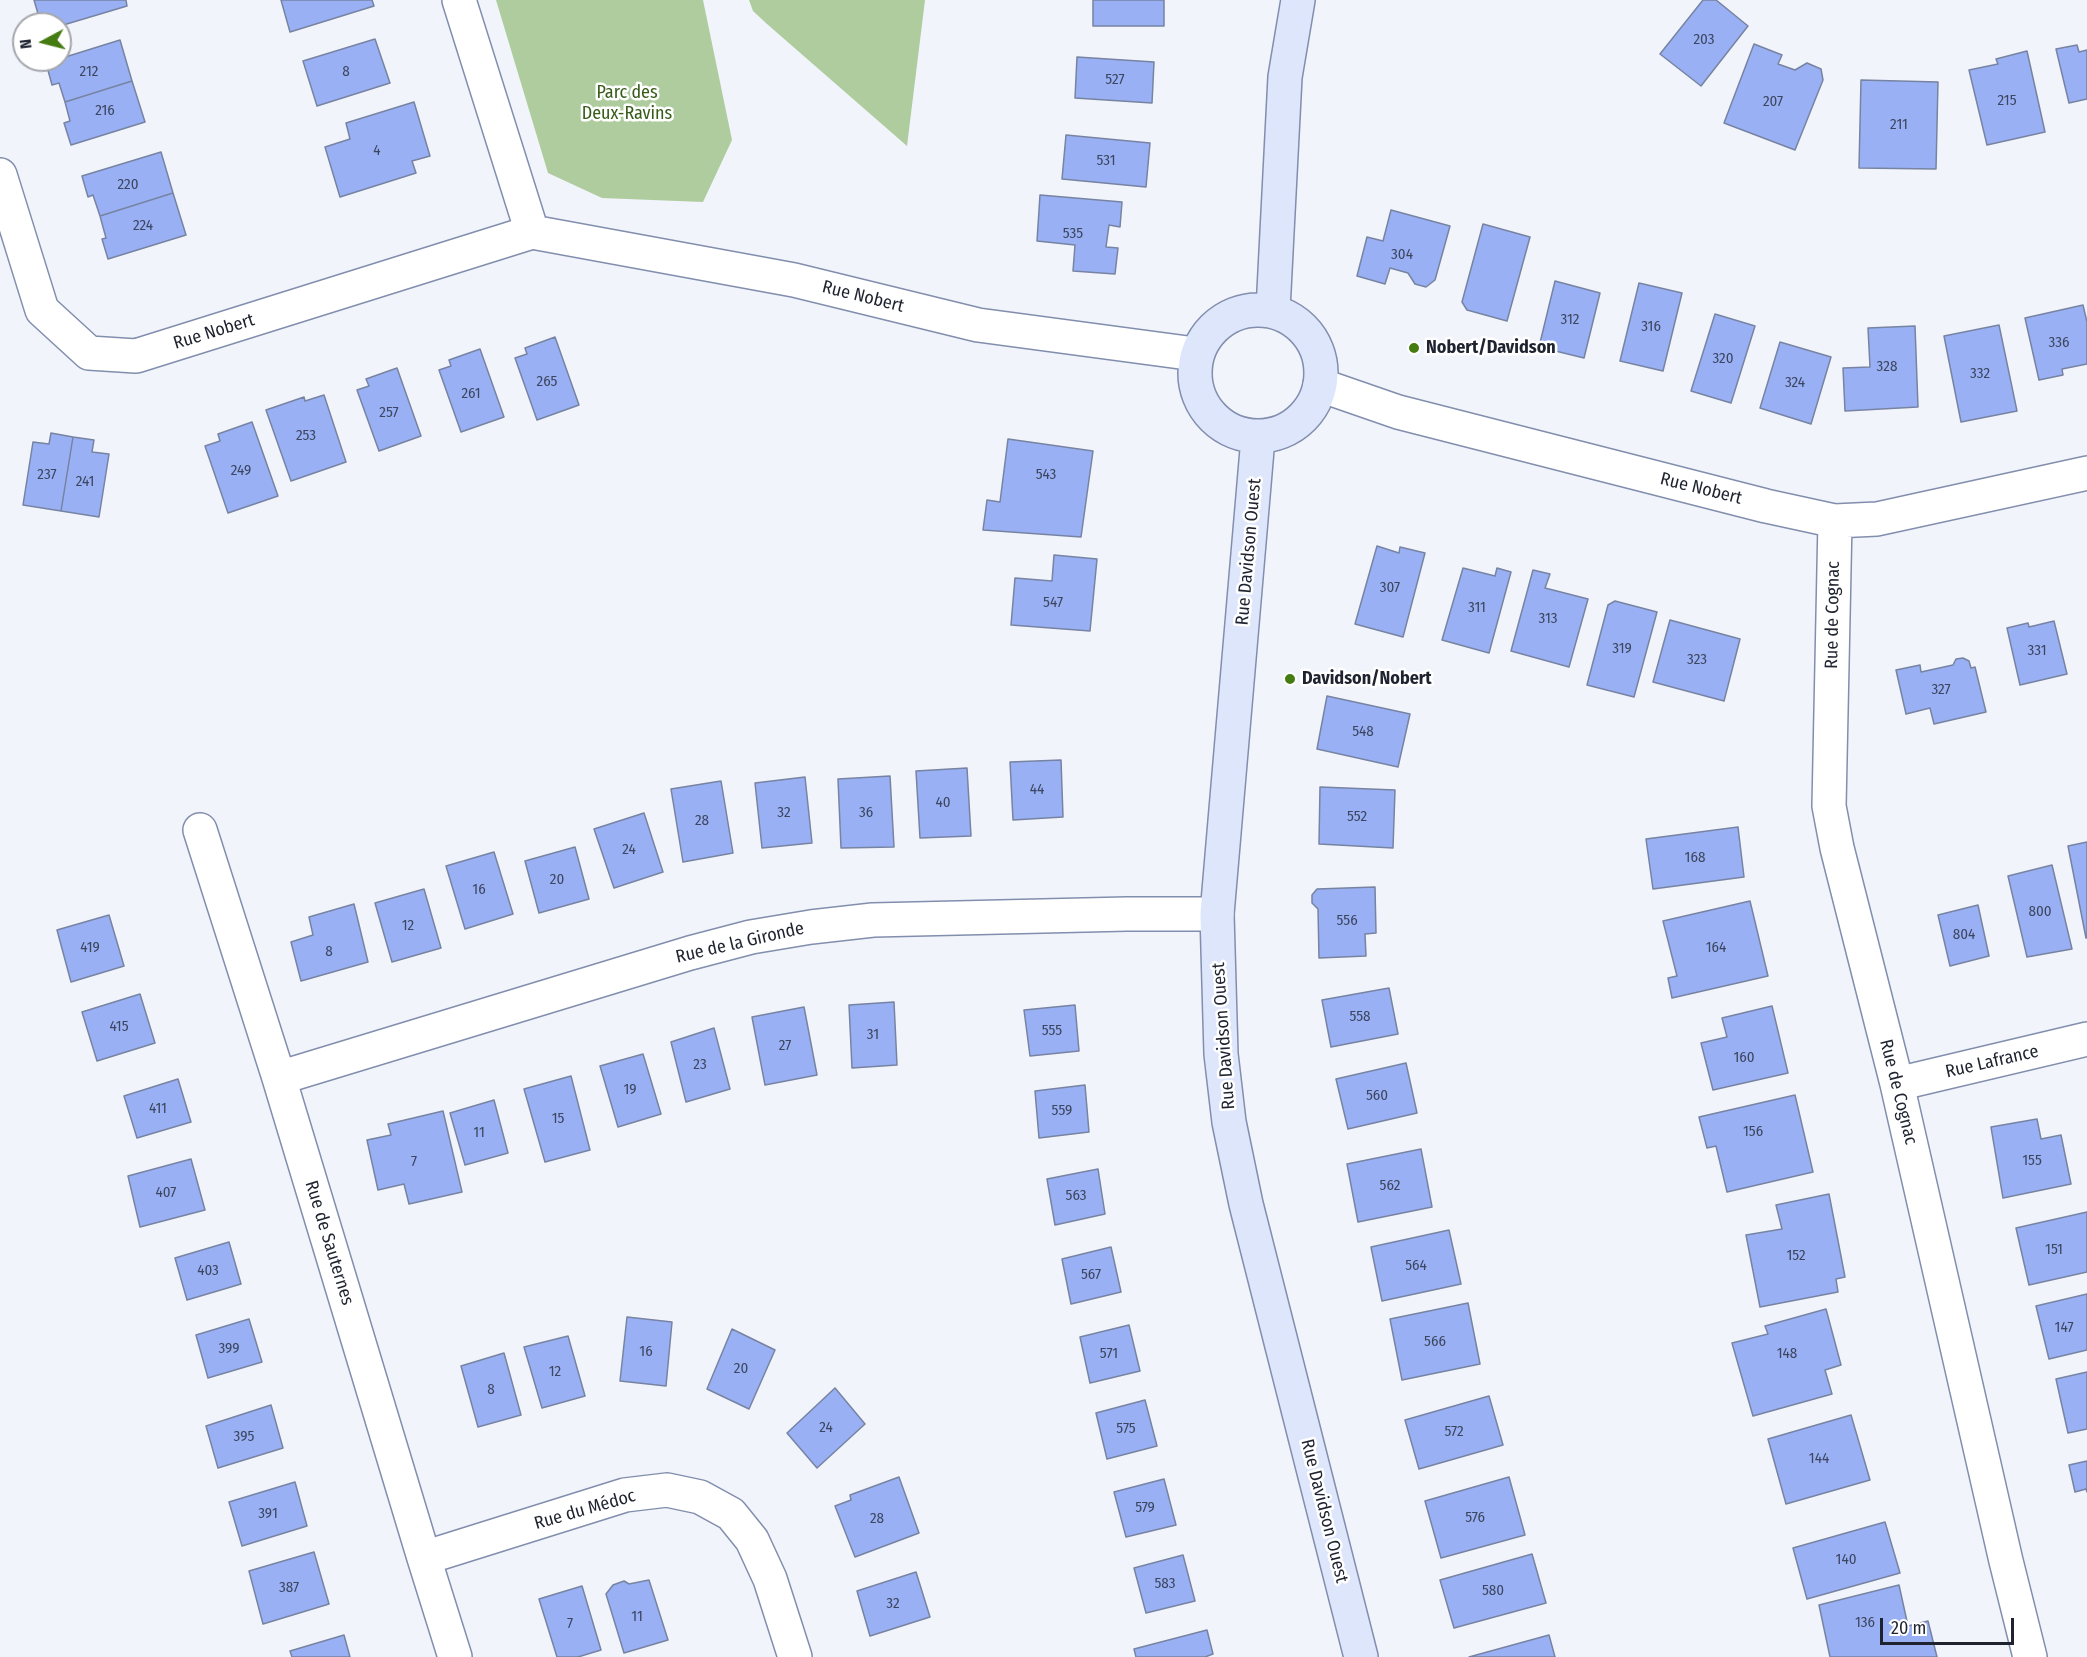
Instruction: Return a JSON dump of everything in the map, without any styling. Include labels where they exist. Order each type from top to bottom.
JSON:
[{"type":"street","points":[[459,0],[532,232]]},
{"type":"street","points":[[1273,310],[1286,77],[1298,0]]},
{"type":"street","name":"Rue Nobert","points":[[0,174],[42,310],[89,353],[135,356],[532,232],[794,280],[978,325],[1195,354]]},
{"type":"street","points":[[1273,310],[1300,325],[1318,350],[1320,385],[1311,409],[1289,430],[1258,438],[1229,431],[1205,411],[1194,382],[1195,354],[1215,326],[1242,311],[1273,310]]},
{"type":"street","name":"Rue Nobert","points":[[1320,385],[1398,412],[1755,503],[1835,521],[1877,519],[2087,473]]},
{"type":"street","name":"Rue Davidson Ouest","points":[[1258,438],[1217,914],[1221,1054],[1230,1122],[1246,1204],[1361,1657]]},
{"type":"street","name":"Rue de Cognac","points":[[1835,521],[1829,806],[1837,849],[1897,1084],[2003,1549],[2030,1657]]},
{"type":"street","name":"Rue de Sauternes","points":[[200,830],[279,1078],[455,1657]]},
{"type":"street","name":"Rue de la Gironde","points":[[279,1078],[690,953],[811,927],[873,920],[1151,913],[1217,914]]},
{"type":"street","name":"Rue Lafrance","points":[[1897,1084],[2087,1039]]},
{"type":"street","name":"Rue du Médoc","points":[[424,1558],[625,1496],[667,1490],[700,1497],[731,1514],[752,1540],[770,1579],[795,1657]]},
{"type":"green space","name":"Parc des Deux-Ravins","points":[[496,0],[703,0],[732,140],[703,202],[602,198],[548,173]]},
{"type":"green space","points":[[749,0],[925,0],[907,146],[767,24],[753,11]]},
{"type":"building","points":[[34,0],[126,0],[127,6],[72,22],[72,12],[38,12]]},
{"type":"building","points":[[281,0],[372,0],[374,6],[290,32]]},
{"type":"building","points":[[1093,0],[1164,0],[1164,26],[1093,26]]},
{"type":"building","points":[[1703,0],[1716,0],[1748,26],[1701,86],[1660,54]]},
{"type":"building","points":[[375,39],[390,83],[317,106],[303,61]]},
{"type":"building","points":[[120,40],[132,81],[65,102],[59,83],[52,85],[48,72],[72,72],[72,55]]},
{"type":"building","points":[[1754,44],[1782,55],[1778,64],[1795,70],[1807,63],[1821,69],[1823,80],[1795,150],[1724,123]]},
{"type":"building","points":[[2077,45],[2079,52],[2087,50],[2087,99],[2069,103],[2056,49]]},
{"type":"building","points":[[2027,51],[2045,132],[1987,145],[1969,70],[1998,64],[1996,59]]},
{"type":"building","points":[[1077,57],[1154,62],[1152,103],[1075,98]]},
{"type":"building","points":[[1861,80],[1938,82],[1936,169],[1859,168]]},
{"type":"building","points":[[132,81],[145,122],[71,145],[64,123],[70,121],[65,102]]},
{"type":"building","points":[[414,102],[430,156],[412,161],[416,173],[340,197],[325,147],[350,139],[346,123]]},
{"type":"building","points":[[1066,135],[1150,143],[1146,187],[1062,179]]},
{"type":"building","points":[[161,152],[173,193],[100,216],[93,195],[88,197],[82,176]]},
{"type":"building","points":[[173,193],[186,235],[108,259],[102,239],[106,238],[100,216]]},
{"type":"building","points":[[1040,195],[1122,202],[1120,227],[1109,225],[1106,247],[1118,248],[1115,274],[1073,271],[1075,245],[1037,241]]},
{"type":"building","points":[[1391,210],[1450,226],[1435,280],[1426,287],[1415,284],[1408,273],[1390,268],[1385,284],[1357,276],[1367,237],[1383,241]]},
{"type":"building","points":[[1483,224],[1530,237],[1507,321],[1467,310],[1462,302]]},
{"type":"building","points":[[1555,281],[1600,293],[1584,358],[1539,347]]},
{"type":"building","points":[[1639,283],[1682,293],[1663,371],[1620,361]]},
{"type":"building","points":[[2083,305],[2087,322],[2087,364],[2062,369],[2063,375],[2039,380],[2025,318]]},
{"type":"building","points":[[1715,314],[1755,326],[1731,403],[1691,391]]},
{"type":"building","points":[[1999,325],[2017,411],[1961,422],[1944,336]]},
{"type":"building","points":[[1915,326],[1918,407],[1845,411],[1843,368],[1870,367],[1868,328]]},
{"type":"building","points":[[555,337],[579,405],[537,420],[515,358],[527,354],[525,348]]},
{"type":"building","points":[[1780,342],[1831,357],[1811,424],[1760,408]]},
{"type":"building","points":[[480,349],[504,417],[461,432],[439,370],[451,366],[449,360]]},
{"type":"building","points":[[397,368],[421,436],[379,451],[357,390],[369,386],[366,379]]},
{"type":"building","points":[[324,395],[346,462],[291,481],[266,410],[304,397],[305,401]]},
{"type":"building","points":[[252,422],[278,496],[228,513],[205,446],[220,441],[218,434]]},
{"type":"building","points":[[51,433],[73,437],[61,511],[23,505],[33,442],[49,444]]},
{"type":"building","points":[[73,437],[94,440],[92,452],[109,454],[99,517],[61,511]]},
{"type":"building","points":[[1008,439],[1093,451],[1081,537],[983,530],[987,500],[1000,502]]},
{"type":"building","points":[[1377,546],[1399,553],[1400,547],[1425,553],[1403,637],[1355,624]]},
{"type":"building","points":[[1054,555],[1097,559],[1090,631],[1011,625],[1015,578],[1052,581]]},
{"type":"building","points":[[1463,568],[1495,576],[1497,568],[1511,572],[1489,653],[1442,640]]},
{"type":"building","points":[[1533,570],[1550,574],[1545,588],[1588,599],[1569,667],[1511,651]]},
{"type":"building","points":[[1615,601],[1657,612],[1634,697],[1587,685],[1608,605]]},
{"type":"building","points":[[1670,620],[1740,639],[1724,701],[1653,682]]},
{"type":"building","points":[[2054,621],[2067,674],[2020,685],[2007,628],[2028,623],[2029,627]]},
{"type":"building","points":[[1963,658],[1969,661],[1971,668],[1975,667],[1986,712],[1934,724],[1930,708],[1906,714],[1896,670],[1920,665],[1921,672],[1953,665],[1956,659]]},
{"type":"building","points":[[1327,696],[1410,714],[1398,767],[1317,749]]},
{"type":"building","points":[[1061,760],[1063,817],[1013,820],[1010,762]]},
{"type":"building","points":[[967,768],[971,836],[920,838],[916,771]]},
{"type":"building","points":[[890,776],[894,847],[841,848],[838,779]]},
{"type":"building","points":[[805,777],[812,843],[762,848],[755,783]]},
{"type":"building","points":[[721,781],[733,853],[683,862],[671,789]]},
{"type":"building","points":[[1320,787],[1395,790],[1393,848],[1319,844]]},
{"type":"building","points":[[644,813],[663,872],[614,888],[594,829]]},
{"type":"building","points":[[1738,827],[1744,877],[1653,889],[1646,839]]},
{"type":"building","points":[[2087,842],[2087,938],[2086,938],[2068,846]]},
{"type":"building","points":[[575,847],[589,899],[539,913],[525,861]]},
{"type":"building","points":[[494,852],[513,914],[465,929],[446,866]]},
{"type":"building","points":[[2052,865],[2072,949],[2027,957],[2008,876]]},
{"type":"building","points":[[1375,887],[1376,933],[1365,934],[1366,956],[1319,958],[1318,909],[1312,903],[1312,895],[1317,889]]},
{"type":"building","points":[[424,889],[441,948],[392,962],[375,903]]},
{"type":"building","points":[[1750,901],[1768,976],[1672,998],[1668,978],[1677,976],[1663,921]]},
{"type":"building","points":[[354,904],[368,962],[301,981],[291,942],[313,935],[309,917]]},
{"type":"building","points":[[1978,905],[1989,956],[1950,966],[1938,915]]},
{"type":"building","points":[[109,915],[124,966],[71,982],[57,930]]},
{"type":"building","points":[[1389,988],[1398,1034],[1331,1047],[1322,1000]]},
{"type":"building","points":[[140,994],[155,1043],[97,1061],[82,1012]]},
{"type":"building","points":[[894,1002],[897,1065],[852,1068],[849,1005]]},
{"type":"building","points":[[1075,1005],[1079,1051],[1030,1056],[1024,1010]]},
{"type":"building","points":[[1772,1006],[1788,1073],[1713,1090],[1701,1043],[1727,1037],[1722,1018]]},
{"type":"building","points":[[804,1007],[817,1075],[765,1085],[752,1017]]},
{"type":"building","points":[[714,1028],[730,1089],[686,1102],[671,1042]]},
{"type":"building","points":[[643,1054],[661,1114],[618,1127],[600,1066]]},
{"type":"building","points":[[1406,1063],[1417,1113],[1348,1129],[1336,1079]]},
{"type":"building","points":[[571,1076],[590,1150],[545,1162],[524,1089]]},
{"type":"building","points":[[178,1079],[191,1122],[137,1138],[124,1096]]},
{"type":"building","points":[[1085,1085],[1089,1132],[1039,1138],[1035,1091]]},
{"type":"building","points":[[1795,1095],[1813,1172],[1727,1192],[1716,1146],[1707,1148],[1699,1117]]},
{"type":"building","points":[[494,1100],[508,1153],[465,1165],[450,1113]]},
{"type":"building","points":[[443,1111],[462,1192],[409,1204],[404,1184],[378,1190],[367,1140],[391,1135],[388,1124]]},
{"type":"building","points":[[2037,1119],[2041,1139],[2061,1135],[2071,1184],[2003,1198],[1991,1127]]},
{"type":"building","points":[[1421,1149],[1432,1207],[1358,1222],[1347,1164]]},
{"type":"building","points":[[191,1159],[205,1210],[140,1227],[128,1176]]},
{"type":"building","points":[[1098,1169],[1105,1214],[1055,1225],[1047,1179]]},
{"type":"building","points":[[1829,1194],[1845,1277],[1836,1279],[1838,1292],[1760,1307],[1746,1235],[1782,1229],[1776,1205]]},
{"type":"building","points":[[2087,1212],[2087,1272],[2029,1285],[2016,1228]]},
{"type":"building","points":[[1449,1230],[1461,1284],[1382,1301],[1371,1247]]},
{"type":"building","points":[[229,1242],[241,1284],[187,1300],[175,1258]]},
{"type":"building","points":[[1111,1247],[1121,1292],[1071,1304],[1062,1259]]},
{"type":"building","points":[[2087,1294],[2087,1350],[2049,1359],[2036,1306]]},
{"type":"building","points":[[1468,1303],[1480,1364],[1402,1380],[1390,1319]]},
{"type":"building","points":[[1826,1309],[1841,1365],[1825,1370],[1832,1394],[1753,1416],[1732,1343],[1768,1334],[1765,1326]]},
{"type":"building","points":[[627,1317],[672,1322],[666,1386],[620,1381]]},
{"type":"building","points":[[249,1319],[262,1362],[208,1378],[196,1335]]},
{"type":"building","points":[[1129,1325],[1140,1371],[1090,1383],[1080,1337]]},
{"type":"building","points":[[732,1329],[775,1350],[749,1409],[707,1389]]},
{"type":"building","points":[[568,1336],[585,1396],[542,1408],[524,1347]]},
{"type":"building","points":[[504,1353],[521,1415],[478,1427],[461,1366]]},
{"type":"building","points":[[2087,1372],[2087,1429],[2068,1433],[2056,1379]]},
{"type":"building","points":[[835,1388],[865,1424],[817,1468],[787,1433]]},
{"type":"building","points":[[1489,1396],[1503,1445],[1419,1469],[1405,1420]]},
{"type":"building","points":[[1145,1400],[1157,1446],[1107,1459],[1096,1413]]},
{"type":"building","points":[[271,1405],[283,1448],[218,1468],[206,1426]]},
{"type":"building","points":[[1851,1415],[1870,1480],[1786,1504],[1768,1439]]},
{"type":"building","points":[[2087,1461],[2087,1492],[2086,1489],[2075,1492],[2069,1465]]},
{"type":"building","points":[[899,1477],[919,1533],[855,1557],[835,1506],[851,1500],[850,1495]]},
{"type":"building","points":[[1509,1477],[1525,1535],[1441,1558],[1425,1501]]},
{"type":"building","points":[[1164,1479],[1176,1525],[1126,1537],[1114,1492]]},
{"type":"building","points":[[295,1482],[307,1526],[242,1546],[229,1502]]},
{"type":"building","points":[[1885,1522],[1900,1573],[1807,1599],[1793,1548]]},
{"type":"building","points":[[314,1552],[329,1604],[263,1624],[249,1571]]},
{"type":"building","points":[[1532,1554],[1546,1603],[1454,1628],[1440,1580]]},
{"type":"building","points":[[1183,1555],[1195,1601],[1146,1613],[1134,1568]]},
{"type":"building","points":[[916,1572],[930,1617],[870,1636],[857,1591]]},
{"type":"building","points":[[649,1580],[668,1640],[624,1653],[606,1594],[613,1585],[624,1581],[629,1584]]},
{"type":"building","points":[[1899,1585],[1908,1626],[1928,1621],[1937,1657],[1830,1657],[1819,1605]]},
{"type":"building","points":[[582,1586],[601,1650],[578,1657],[557,1657],[539,1599]]},
{"type":"building","points":[[1207,1630],[1213,1654],[1205,1657],[1136,1657],[1134,1649]]},
{"type":"building","points":[[344,1635],[350,1657],[292,1657],[290,1651]]},
{"type":"building","points":[[1549,1635],[1555,1657],[1469,1657]]},
{"type":"place","name":"Nobert/Davidson","points":[[1414,348]]},
{"type":"place","name":"Davidson/Nobert","points":[[1290,679]]}]
